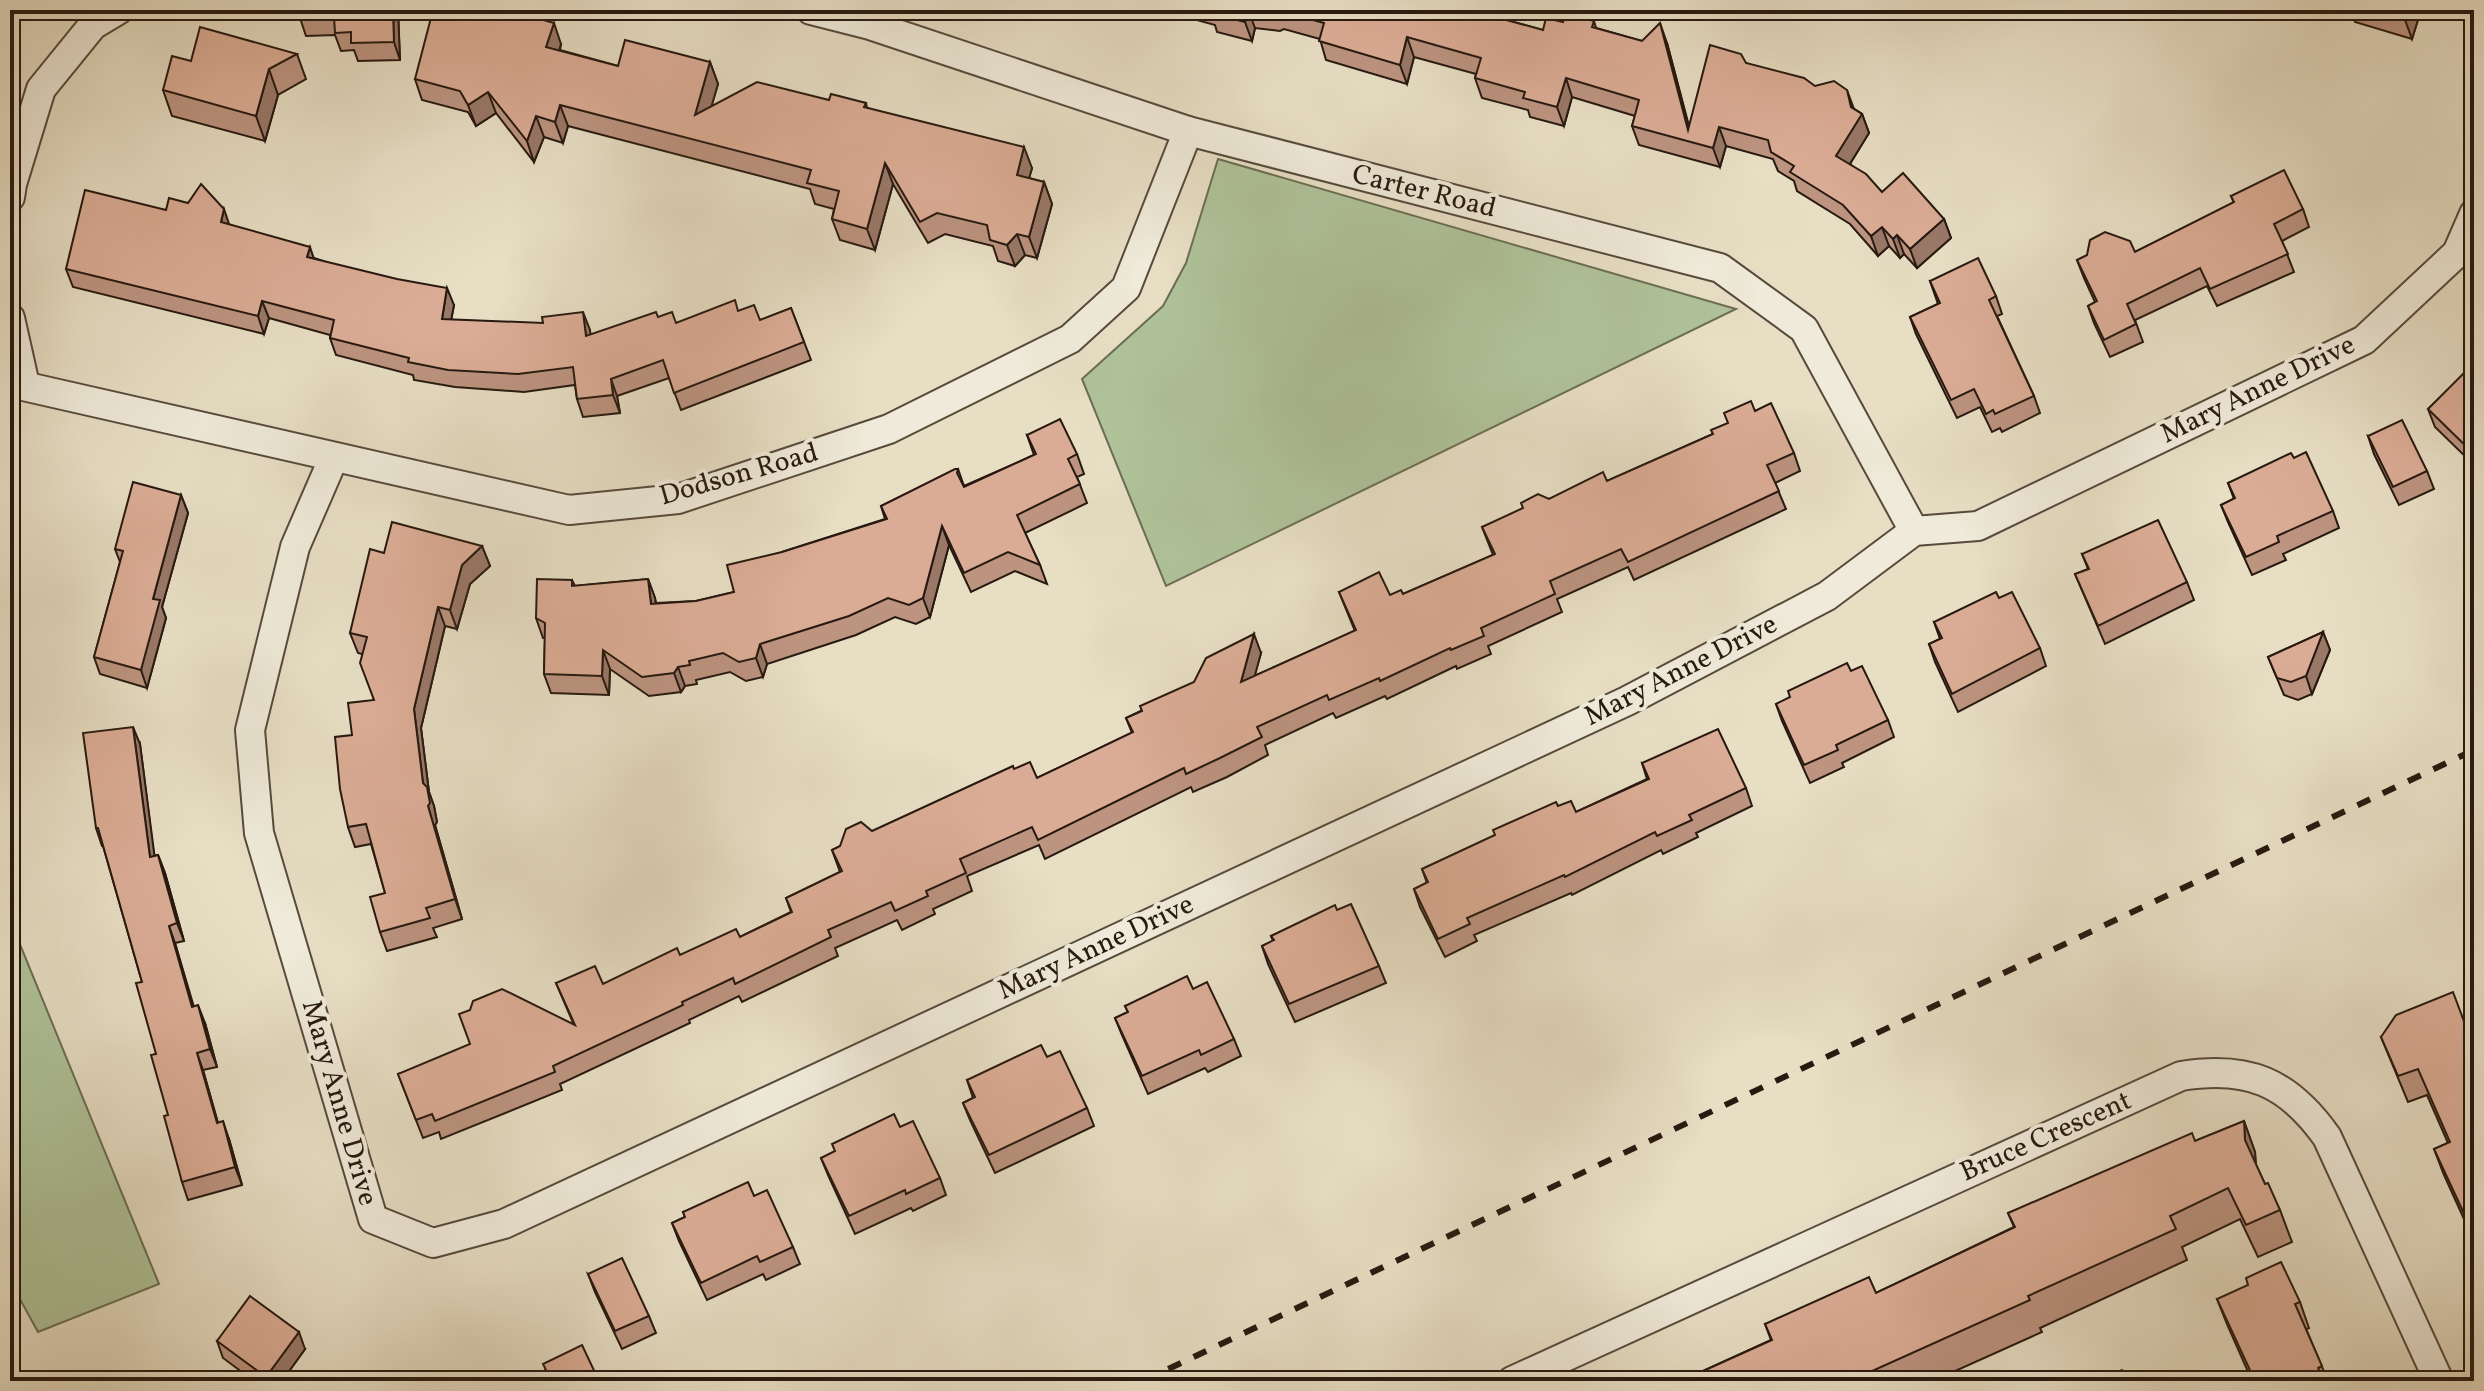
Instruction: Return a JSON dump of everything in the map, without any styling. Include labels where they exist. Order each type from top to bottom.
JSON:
[{"type":"street","points":[[10,197],[41,89],[93,25],[118,10]]},
{"type":"street","name":"Carter Road","points":[[811,10],[870,25],[1188,131],[1720,268],[1804,329],[1914,531]]},
{"type":"street","name":"Dodson Road","points":[[17,384],[569,510],[678,499],[889,429],[1070,339],[1126,288],[1188,131]]},
{"type":"street","name":"Mary Anne Drive","points":[[334,457],[295,547],[250,730],[259,833],[373,1219],[433,1243],[504,1224],[1627,701],[1827,596],[1914,531],[1978,526],[2364,340],[2457,253],[2474,214]]},
{"type":"street","points":[[10,318],[17,384]]},
{"type":"street","name":"Bruce Crescent","points":[[1512,1381],[2181,1076],[2202,1073],[2254,1077],[2277,1085],[2313,1117],[2327,1137],[2439,1381]]},
{"type":"green space","points":[[1218,159],[1736,309],[1166,586],[1082,379],[1163,306],[1186,263]]},
{"type":"green space","points":[[10,920],[159,1284],[38,1332],[10,1281]]},
{"type":"building","points":[[300,10],[393,10],[394,42],[351,43],[351,32],[335,33],[334,17],[300,18]]},
{"type":"building","points":[[433,10],[508,10],[554,23],[546,47],[618,66],[625,40],[710,62],[695,115],[757,82],[829,100],[831,94],[866,103],[864,107],[1024,147],[1017,175],[1044,182],[1029,237],[1017,234],[1007,245],[990,240],[987,225],[937,213],[920,222],[885,163],[867,229],[832,219],[839,191],[807,183],[811,170],[560,105],[555,122],[536,116],[527,141],[488,92],[468,105],[460,91],[415,79]]},
{"type":"building","points":[[1211,10],[1248,10],[1245,22],[1210,13]]},
{"type":"building","points":[[1277,10],[1470,10],[1543,30],[1546,18],[1563,22],[1566,13],[1594,21],[1592,27],[1642,41],[1660,23],[1688,130],[1710,45],[1741,54],[1746,63],[1804,78],[1815,86],[1834,81],[1847,90],[1851,107],[1862,114],[1836,156],[1866,174],[1882,192],[1903,173],[1944,219],[1910,249],[1897,235],[1893,239],[1882,227],[1871,236],[1843,205],[1790,172],[1794,166],[1771,152],[1768,140],[1719,127],[1713,148],[1632,126],[1639,100],[1566,78],[1557,107],[1523,98],[1525,92],[1475,78],[1481,58],[1407,37],[1400,65],[1319,41],[1324,23]]},
{"type":"building","points":[[2381,10],[2406,10],[2404,17]]},
{"type":"building","points":[[200,27],[297,54],[269,69],[256,116],[163,90],[172,56],[191,61]]},
{"type":"building","points":[[2284,170],[2303,209],[2274,224],[2288,254],[2210,289],[2200,268],[2127,304],[2136,324],[2104,340],[2088,306],[2097,301],[2077,260],[2087,255],[2090,240],[2105,232],[2130,241],[2135,252],[2234,202],[2231,196]]},
{"type":"building","points":[[201,184],[224,209],[221,222],[310,247],[307,257],[447,288],[442,319],[543,323],[542,317],[583,312],[586,336],[656,312],[658,317],[672,312],[676,323],[735,300],[738,311],[754,305],[760,320],[791,308],[804,342],[674,393],[663,360],[611,379],[613,395],[577,399],[573,367],[518,374],[448,370],[408,362],[409,358],[330,338],[334,320],[262,301],[258,316],[66,269],[85,190],[166,210],[169,198],[188,203]]},
{"type":"building","points":[[1978,258],[1996,296],[1989,300],[2034,396],[1995,414],[1993,410],[1986,414],[1974,389],[1951,400],[1910,317],[1940,303],[1930,281]]},
{"type":"building","points":[[2474,365],[2474,454],[2428,409]]},
{"type":"building","points":[[1751,401],[1755,411],[1771,403],[1794,453],[1767,465],[1779,491],[1628,562],[1621,549],[1550,581],[1555,594],[1481,628],[1484,636],[1450,648],[1380,681],[1379,678],[1329,700],[1327,695],[1257,727],[1262,737],[1186,774],[1184,768],[1038,840],[1032,827],[960,859],[966,873],[926,891],[928,896],[895,911],[891,902],[828,930],[831,937],[735,984],[733,978],[682,1002],[683,1005],[553,1066],[555,1072],[435,1121],[432,1114],[416,1120],[398,1074],[470,1044],[459,1014],[470,1010],[473,1001],[502,989],[575,1025],[556,983],[595,966],[603,984],[677,948],[680,955],[736,929],[740,937],[792,912],[786,898],[842,871],[832,850],[840,846],[846,829],[861,822],[872,831],[1013,766],[1014,769],[1030,762],[1037,778],[1133,732],[1126,718],[1142,711],[1140,706],[1194,682],[1206,658],[1254,634],[1241,682],[1356,630],[1339,592],[1379,572],[1390,595],[1401,590],[1403,594],[1495,554],[1482,527],[1523,508],[1521,503],[1538,494],[1549,499],[1603,472],[1607,481],[1713,434],[1711,430],[1728,423],[1724,413]]},
{"type":"building","points":[[1060,419],[1077,454],[1068,459],[1080,484],[1017,515],[1040,565],[1008,552],[964,573],[942,526],[923,598],[909,605],[888,598],[849,616],[760,644],[756,658],[739,662],[723,653],[689,661],[690,665],[678,667],[674,673],[642,677],[603,650],[602,676],[544,674],[545,623],[536,618],[537,579],[572,580],[572,586],[648,579],[651,604],[696,601],[734,592],[727,565],[782,552],[887,519],[881,506],[955,469],[958,469],[964,487],[1036,454],[1027,435]]},
{"type":"building","points":[[2402,420],[2427,471],[2393,487],[2368,436]]},
{"type":"building","points":[[2306,452],[2333,511],[2277,536],[2279,542],[2246,557],[2221,505],[2235,498],[2228,483],[2291,453],[2294,458]]},
{"type":"building","points":[[133,482],[181,495],[153,599],[160,600],[141,670],[94,657],[123,551],[115,549]]},
{"type":"building","points":[[2158,520],[2187,582],[2098,626],[2075,574],[2089,569],[2082,554]]},
{"type":"building","points":[[392,522],[482,546],[462,565],[450,610],[438,607],[414,709],[423,783],[427,787],[428,806],[455,899],[426,908],[430,918],[380,932],[370,897],[385,893],[366,824],[348,827],[340,789],[335,737],[352,735],[348,703],[374,700],[360,663],[367,637],[350,633],[370,549],[384,553]]},
{"type":"building","points":[[1996,592],[1999,598],[2012,592],[2040,648],[1952,694],[1929,644],[1942,638],[1934,622]]},
{"type":"building","points":[[2323,632],[2306,676],[2291,682],[2277,678],[2268,657]]},
{"type":"building","points":[[1847,663],[1851,671],[1862,666],[1888,720],[1836,745],[1838,750],[1804,765],[1776,704],[1790,697],[1788,691]]},
{"type":"building","points":[[133,727],[150,857],[158,855],[177,923],[169,926],[192,1007],[198,1005],[210,1049],[197,1053],[217,1123],[223,1121],[235,1167],[182,1182],[151,1055],[156,1054],[136,983],[142,982],[96,828],[83,733]]},
{"type":"building","points":[[1718,729],[1746,788],[1689,815],[1692,820],[1657,836],[1655,832],[1565,877],[1467,918],[1470,924],[1438,939],[1414,889],[1428,882],[1422,869],[1495,835],[1493,830],[1556,802],[1558,806],[1571,801],[1576,812],[1649,779],[1642,763]]},
{"type":"building","points":[[1351,904],[1379,966],[1289,1004],[1262,946],[1274,940],[1271,936],[1335,905],[1337,910]]},
{"type":"building","points":[[1187,976],[1193,989],[1207,982],[1234,1039],[1201,1055],[1199,1050],[1142,1076],[1115,1018],[1128,1012],[1125,1006]]},
{"type":"building","points":[[2453,992],[2474,1048],[2474,1235],[2434,1149],[2450,1142],[2418,1069],[2398,1076],[2381,1037],[2396,1015]]},
{"type":"building","points":[[1041,1045],[1047,1057],[1060,1051],[1087,1108],[989,1155],[963,1103],[975,1097],[967,1080]]},
{"type":"building","points":[[894,1114],[900,1127],[913,1121],[940,1178],[906,1194],[905,1190],[849,1216],[821,1158],[835,1151],[832,1144]]},
{"type":"building","points":[[2244,1121],[2245,1140],[2280,1210],[2246,1225],[2228,1188],[2170,1216],[2176,1229],[2028,1296],[2030,1300],[1850,1381],[1681,1381],[1772,1340],[1765,1324],[1869,1277],[1876,1293],[2015,1227],[2008,1213],[2192,1133],[2195,1141]]},
{"type":"building","points":[[748,1182],[754,1196],[767,1190],[793,1247],[760,1262],[757,1256],[701,1283],[672,1223],[685,1217],[683,1212]]},
{"type":"building","points":[[622,1258],[649,1316],[615,1331],[588,1274]]},
{"type":"building","points":[[2281,1262],[2300,1302],[2295,1304],[2322,1366],[2318,1368],[2324,1381],[2255,1381],[2217,1299],[2248,1285],[2246,1278]]},
{"type":"building","points":[[250,1296],[299,1332],[266,1377],[217,1341]]},
{"type":"building","points":[[582,1345],[599,1381],[522,1381],[546,1370],[543,1364]]},
{"type":"building","points":[[2122,1370],[2127,1381],[2097,1381]]},
{"type":"railway","points":[[1143,1381],[2474,750]]}]
